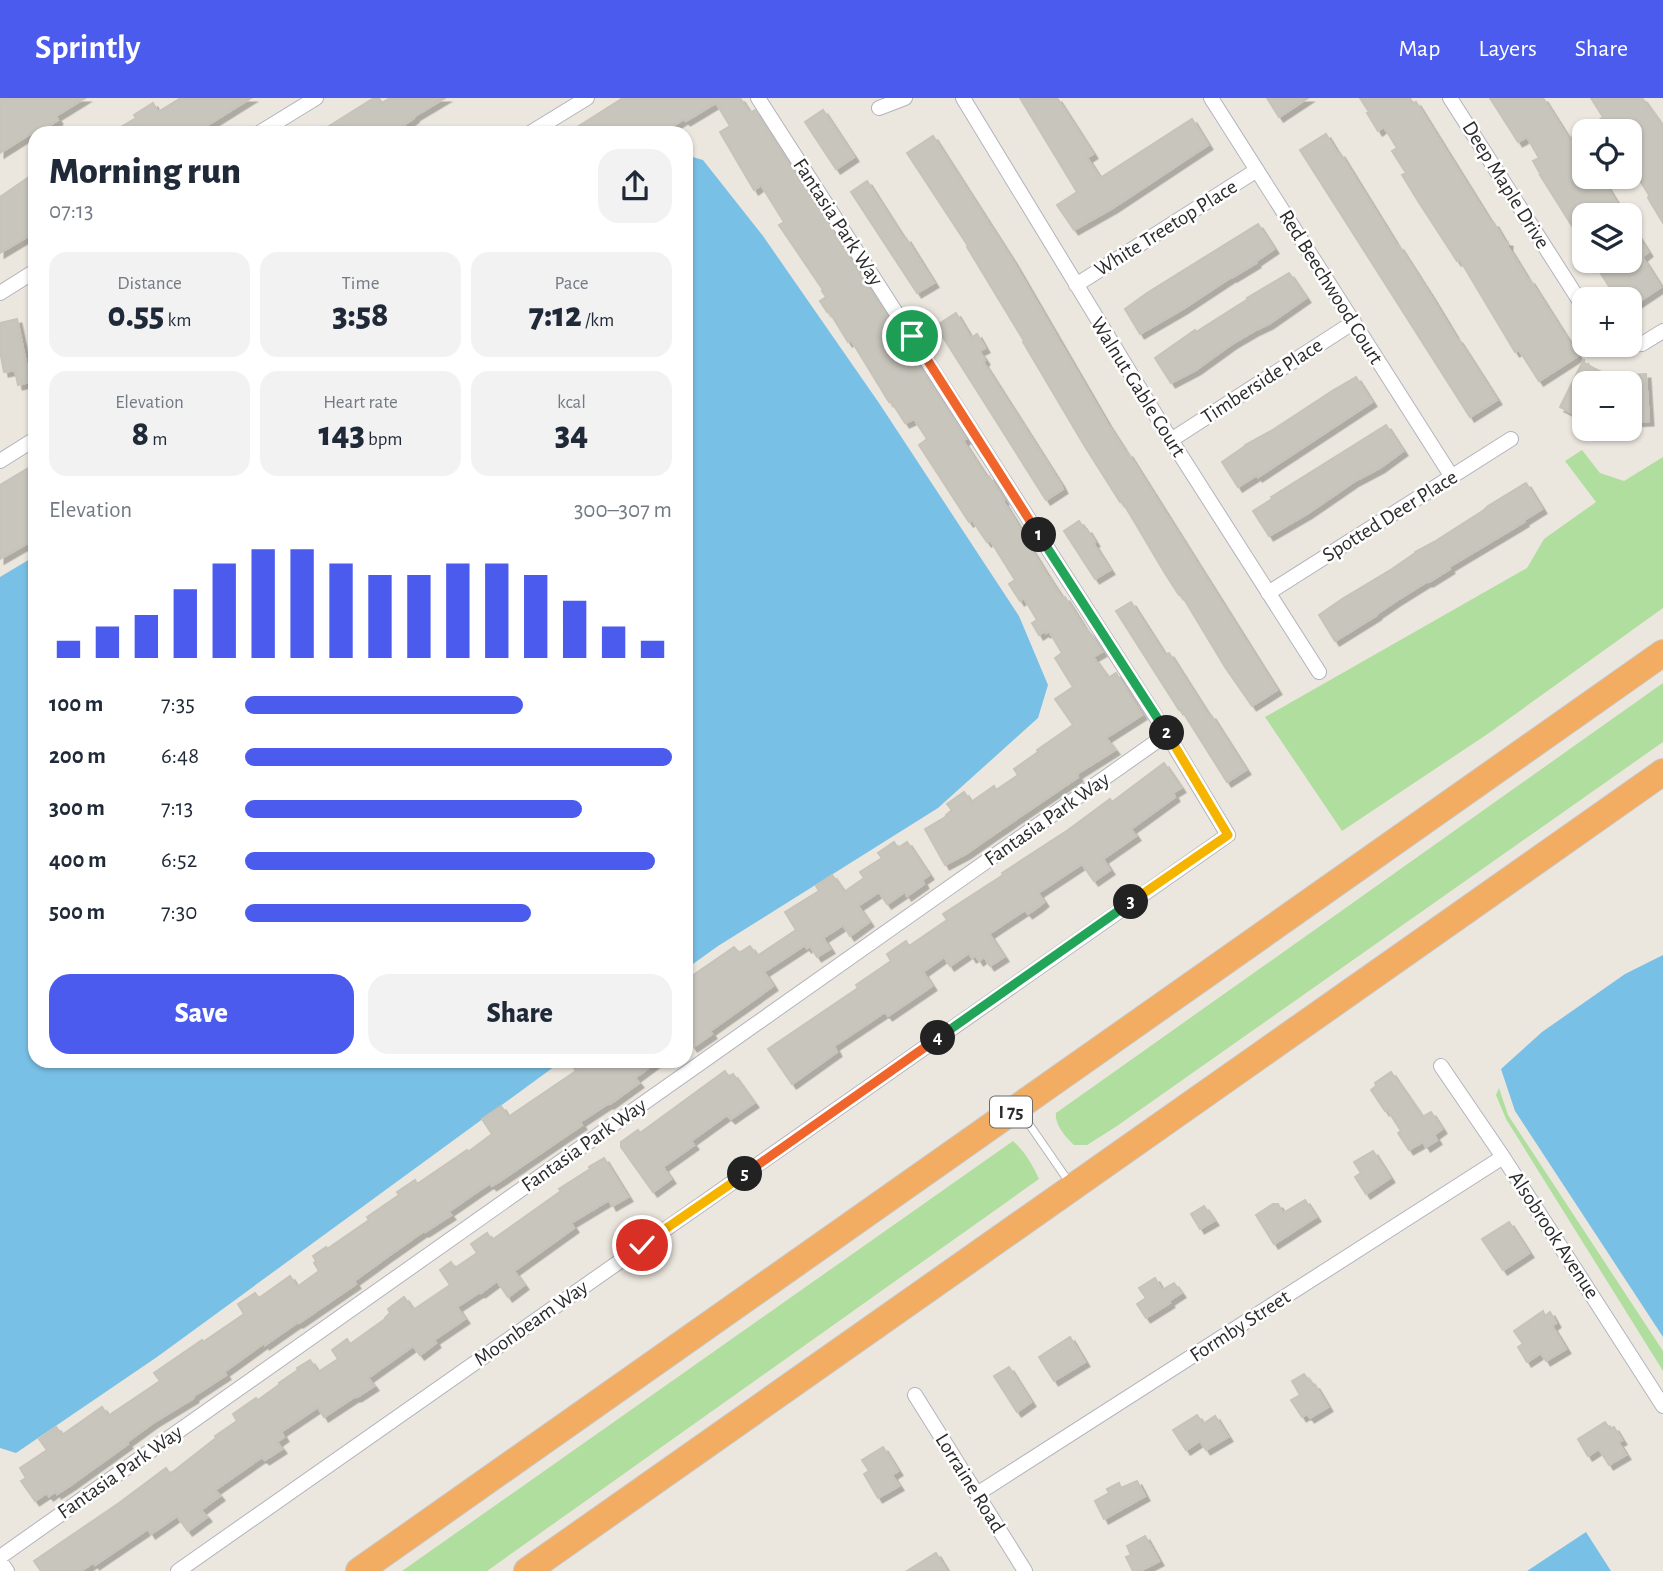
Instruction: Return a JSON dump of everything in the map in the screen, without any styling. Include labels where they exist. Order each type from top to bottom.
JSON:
[{"type":"highway","name":"I 75","points":[[359,1571],[1663,653]]},
{"type":"highway","points":[[527,1571],[1663,772]]},
{"type":"street","points":[[270,126],[316,98]]},
{"type":"street","points":[[541,126],[587,98]]},
{"type":"street","name":"Fantasia Park Way","points":[[758,98],[1167,734],[1228,835]]},
{"type":"street","points":[[879,108],[905,98]]},
{"type":"street","name":"Walnut Gable Court","points":[[962,98],[1171,440],[1319,672]]},
{"type":"street","name":"Red Beechwood Court","points":[[1211,98],[1452,477]]},
{"type":"street","name":"Deep Maple Drive","points":[[1450,98],[1572,289]]},
{"type":"street","name":"White Treetop Place","points":[[1076,285],[1257,170]]},
{"type":"street","points":[[0,293],[28,275]]},
{"type":"street","name":"Timberside Place","points":[[1171,440],[1354,322]]},
{"type":"street","points":[[1642,344],[1663,331]]},
{"type":"street","name":"Spotted Deer Place","points":[[1268,593],[1510,439]]},
{"type":"street","points":[[0,461],[28,443]]},
{"type":"street","name":"Fantasia Park Way","points":[[0,1559],[1167,734]]},
{"type":"street","name":"Moonbeam Way","points":[[178,1571],[1228,835]]},
{"type":"street","name":"Alsobrook Avenue","points":[[1441,1066],[1503,1157],[1663,1406]]},
{"type":"street","name":"Formby Street","points":[[977,1494],[1503,1157]]},
{"type":"street","name":"Lorraine Road","points":[[915,1395],[1025,1571]]},
{"type":"street","points":[[0,1559],[7,1571]]},
{"type":"lane","points":[[1018,1108],[1073,1187]]},
{"type":"green space","points":[[1582,450],[1600,473],[1624,481],[1663,457],[1663,608],[1489,733],[1342,831],[1265,717],[1527,568],[1544,539],[1596,502],[1565,461]]},
{"type":"green space","points":[[1663,683],[1663,742],[1117,1126],[1087,1145],[1074,1145],[1064,1135],[1057,1122],[1056,1113]]},
{"type":"green space","points":[[1499,1088],[1508,1115],[1663,1351],[1663,1371],[1506,1119],[1496,1095]]},
{"type":"green space","points":[[1013,1141],[1028,1158],[1039,1179],[487,1571],[402,1571]]},
{"type":"water","points":[[693,157],[703,160],[763,236],[879,403],[1019,616],[1048,685],[1038,718],[938,808],[693,964]]},
{"type":"water","points":[[28,560],[28,1068],[552,1068],[157,1357],[16,1453],[0,1448],[0,577]]},
{"type":"water","points":[[1663,955],[1663,1337],[1515,1111],[1501,1069],[1542,1032],[1625,974]]},
{"type":"water","points":[[1586,1532],[1611,1571],[1527,1571]]},
{"type":"building","points":[[0,98],[85,98],[56,116],[58,120],[49,126],[28,126],[28,135],[0,153]]},
{"type":"building","points":[[181,98],[251,98],[206,126],[123,126],[153,103],[158,112]]},
{"type":"building","points":[[374,98],[379,98],[382,103],[390,98],[445,98],[415,116],[405,126],[329,126]]},
{"type":"building","points":[[623,98],[740,98],[750,113],[755,110],[966,439],[963,441],[987,478],[989,476],[1047,575],[1102,652],[1093,657],[1108,678],[1116,673],[1142,715],[1106,738],[1115,750],[966,854],[945,865],[925,829],[947,816],[952,810],[947,804],[964,792],[971,802],[994,786],[996,790],[1018,775],[1014,769],[1073,725],[1055,699],[1073,687],[1055,658],[1062,653],[1049,631],[1039,635],[1032,623],[1037,620],[1024,598],[1020,601],[1009,584],[1015,580],[990,540],[987,542],[972,520],[969,522],[919,445],[927,439],[914,419],[905,423],[851,340],[848,342],[820,301],[826,297],[823,290],[779,225],[784,222],[761,185],[754,190],[720,132],[730,126],[716,103],[672,126],[579,126]]},
{"type":"building","points":[[1020,98],[1057,98],[1093,154],[1087,158],[1100,178],[1192,119],[1208,145],[1113,208],[1074,230],[1057,205],[1077,192]]},
{"type":"building","points":[[1267,98],[1308,98],[1279,117]]},
{"type":"building","points":[[1360,98],[1410,98],[1413,104],[1416,102],[1492,224],[1494,223],[1505,242],[1508,242],[1508,247],[1572,346],[1572,357],[1576,357],[1539,381],[1519,350],[1515,352],[1460,260],[1457,261],[1418,201],[1402,175],[1406,173],[1392,151],[1397,148],[1384,127],[1378,131],[1367,113],[1369,112]]},
{"type":"building","points":[[1490,98],[1543,98],[1569,139],[1572,138],[1572,189],[1608,189],[1617,203],[1572,203],[1572,226],[1540,175],[1533,161],[1539,158],[1527,137],[1518,142]]},
{"type":"building","points":[[1591,98],[1642,98],[1663,127],[1663,223],[1642,184],[1642,119],[1600,119],[1603,117]]},
{"type":"building","points":[[823,110],[854,157],[836,169],[805,122]]},
{"type":"building","points":[[1326,134],[1497,400],[1470,417],[1300,150]]},
{"type":"building","points":[[933,136],[1013,261],[1107,423],[1277,690],[1252,706],[1084,445],[968,246],[907,153]]},
{"type":"building","points":[[28,178],[28,236],[0,253],[0,197]]},
{"type":"building","points":[[867,181],[934,283],[917,293],[851,192]]},
{"type":"building","points":[[1258,224],[1274,249],[1256,263],[1140,334],[1125,309]]},
{"type":"building","points":[[1642,243],[1648,252],[1642,257]]},
{"type":"building","points":[[1642,257],[1661,287],[1642,300],[1642,287],[1609,287],[1601,273],[1642,273]]},
{"type":"building","points":[[1289,273],[1306,298],[1196,370],[1171,383],[1155,358],[1195,330],[1196,332]]},
{"type":"building","points":[[956,313],[971,338],[977,334],[985,348],[979,351],[985,360],[983,362],[1063,489],[1046,500],[936,326]]},
{"type":"building","points":[[17,319],[28,382],[18,385],[15,370],[4,372],[0,351],[0,323]]},
{"type":"building","points":[[1584,359],[1584,363],[1599,371],[1578,371]]},
{"type":"building","points":[[1642,374],[1646,374],[1649,421],[1642,421]]},
{"type":"building","points":[[1356,377],[1372,402],[1258,477],[1257,475],[1238,487],[1222,462]]},
{"type":"building","points":[[1572,383],[1572,413],[1560,407]]},
{"type":"building","points":[[1386,425],[1403,451],[1269,536],[1253,511]]},
{"type":"building","points":[[28,468],[28,543],[0,559],[0,485]]},
{"type":"building","points":[[1526,483],[1542,509],[1335,641],[1319,615]]},
{"type":"building","points":[[1079,521],[1085,530],[1087,529],[1110,570],[1095,579],[1064,531]]},
{"type":"building","points":[[1131,602],[1165,655],[1169,653],[1246,770],[1227,782],[1116,611]]},
{"type":"building","points":[[1164,763],[1181,788],[1173,793],[1175,797],[1131,829],[1136,836],[1103,859],[1110,870],[1094,881],[1082,864],[1038,893],[1044,902],[1028,914],[1025,910],[989,934],[1004,957],[990,966],[984,957],[979,961],[969,953],[950,966],[944,957],[923,972],[932,986],[888,1016],[885,1012],[834,1046],[837,1052],[792,1084],[768,1049],[858,988],[856,985],[891,961],[887,954],[906,941],[909,946],[947,920],[943,914],[1110,799],[1112,802]]},
{"type":"building","points":[[894,842],[898,848],[907,842],[929,875],[922,880],[924,884],[907,896],[905,892],[887,904],[879,892],[858,906],[869,922],[850,936],[843,925],[823,938],[830,949],[817,957],[810,946],[807,948],[805,945],[764,972],[773,986],[710,1031],[712,1034],[693,1047],[693,975],[734,947],[739,953],[750,946],[757,956],[796,930],[785,912],[819,891],[816,886],[832,875],[844,892],[864,878],[860,872],[882,858],[878,853]]},
{"type":"building","points":[[574,1068],[648,1068],[635,1078],[639,1083],[580,1122],[582,1125],[500,1181],[492,1186],[490,1183],[448,1212],[451,1215],[387,1257],[354,1281],[356,1284],[265,1345],[264,1343],[224,1372],[226,1375],[153,1423],[71,1485],[57,1494],[56,1491],[49,1496],[47,1493],[35,1501],[21,1481],[26,1478],[20,1468],[47,1450],[39,1439],[56,1427],[62,1435],[102,1407],[108,1416],[160,1381],[154,1373],[244,1314],[238,1304],[255,1293],[259,1298],[290,1276],[297,1287],[319,1271],[313,1256],[369,1220],[367,1217],[399,1195],[397,1192],[415,1180],[417,1184],[492,1134],[482,1119],[501,1106],[508,1117],[576,1071]]},
{"type":"building","points":[[725,1071],[729,1077],[733,1074],[754,1103],[731,1119],[727,1115],[691,1141],[694,1145],[663,1167],[671,1179],[653,1192],[621,1147],[621,1142],[638,1130],[640,1133]]},
{"type":"building","points":[[1391,1072],[1422,1117],[1431,1112],[1442,1129],[1434,1135],[1437,1140],[1426,1147],[1423,1142],[1409,1150],[1398,1133],[1401,1131],[1371,1090],[1376,1086],[1375,1083]]},
{"type":"building","points":[[1373,1151],[1390,1178],[1366,1194],[1355,1177],[1361,1173],[1354,1162]]},
{"type":"building","points":[[604,1158],[628,1197],[612,1206],[609,1200],[571,1223],[574,1228],[514,1271],[524,1285],[508,1297],[497,1281],[457,1307],[465,1319],[434,1340],[436,1343],[420,1355],[413,1346],[368,1378],[374,1386],[324,1417],[318,1407],[281,1432],[284,1437],[277,1442],[282,1449],[265,1460],[262,1457],[215,1490],[220,1496],[201,1510],[207,1517],[188,1531],[177,1516],[151,1534],[148,1529],[95,1565],[94,1562],[81,1571],[41,1571],[34,1561],[166,1468],[170,1474],[237,1421],[233,1414],[256,1398],[258,1400],[310,1360],[318,1372],[338,1359],[332,1350],[347,1339],[350,1344],[385,1319],[390,1313],[388,1309],[404,1297],[413,1310],[450,1285],[440,1270],[451,1262],[455,1268],[477,1253],[471,1244],[487,1233],[492,1240]]},
{"type":"building","points":[[1305,1200],[1316,1217],[1274,1244],[1256,1215],[1273,1204],[1278,1204],[1283,1213]]},
{"type":"building","points":[[1204,1206],[1214,1221],[1200,1229],[1191,1214]]},
{"type":"building","points":[[1509,1222],[1529,1253],[1503,1270],[1482,1239]]},
{"type":"building","points":[[1155,1278],[1162,1290],[1174,1283],[1181,1293],[1146,1318],[1137,1304],[1146,1298],[1139,1288]]},
{"type":"building","points":[[1543,1311],[1545,1316],[1550,1312],[1556,1323],[1552,1326],[1566,1349],[1546,1361],[1541,1353],[1527,1362],[1518,1347],[1523,1344],[1514,1331]]},
{"type":"building","points":[[1070,1337],[1085,1362],[1054,1381],[1039,1357]]},
{"type":"building","points":[[1009,1367],[1031,1402],[1017,1412],[994,1376]]},
{"type":"building","points":[[1304,1374],[1315,1385],[1328,1407],[1310,1418],[1307,1414],[1302,1417],[1291,1400],[1300,1395],[1292,1381]]},
{"type":"building","points":[[1197,1415],[1203,1424],[1215,1416],[1228,1437],[1206,1450],[1200,1441],[1186,1450],[1173,1430]]},
{"type":"building","points":[[1605,1422],[1610,1429],[1614,1427],[1622,1440],[1618,1442],[1626,1455],[1609,1465],[1599,1449],[1588,1456],[1578,1439]]},
{"type":"building","points":[[883,1447],[898,1471],[892,1475],[899,1486],[878,1498],[864,1474],[869,1471],[862,1460]]},
{"type":"building","points":[[1137,1481],[1145,1496],[1104,1519],[1095,1501],[1109,1493],[1107,1489],[1119,1483],[1121,1488]]},
{"type":"building","points":[[1145,1536],[1159,1561],[1140,1571],[1133,1571],[1126,1557],[1131,1555],[1127,1546]]},
{"type":"building","points":[[936,1553],[947,1571],[907,1571]]},
{"type":"route","points":[[642,1245],[1228,835],[1167,734],[912,336]]}]
